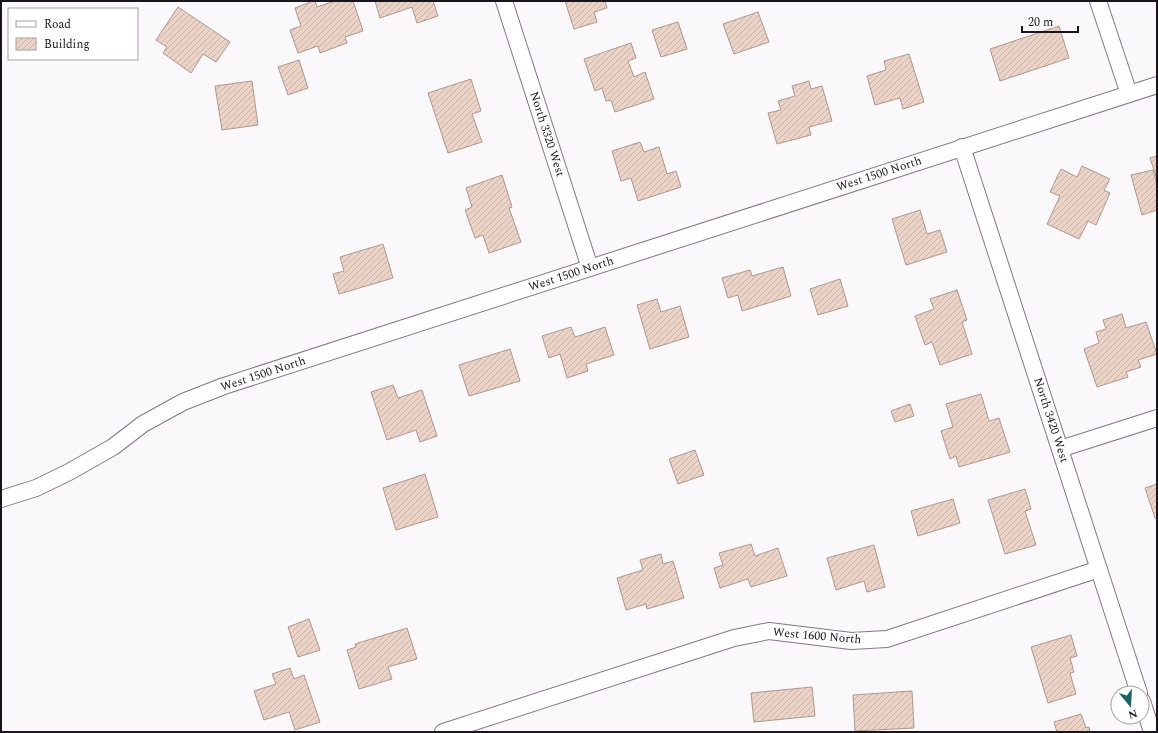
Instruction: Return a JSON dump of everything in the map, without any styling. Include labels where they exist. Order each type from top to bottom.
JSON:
[{"type":"street","name":"North 3320 West","points":[[504,1],[590,268]]},
{"type":"street","points":[[1098,1],[1129,94]]},
{"type":"street","name":"West 1500 North","points":[[1,499],[36,488],[69,472],[113,447],[143,424],[182,402],[224,386],[1157,84]]},
{"type":"street","name":"North 3420 West","points":[[962,147],[1136,685]]},
{"type":"street","points":[[1060,449],[1157,418]]},
{"type":"street","name":"West 1600 North","points":[[443,732],[734,638],[769,631],[851,641],[888,639],[1099,569]]},
{"type":"building","points":[[315,1],[317,7],[335,1],[353,1],[363,31],[345,37],[347,43],[320,53],[318,46],[298,53],[290,30],[301,26],[295,8]]},
{"type":"building","points":[[375,1],[433,1],[438,16],[417,23],[412,7],[380,18]]},
{"type":"building","points":[[565,1],[605,1],[607,8],[594,12],[597,22],[574,29]]},
{"type":"building","points":[[178,7],[230,42],[216,62],[203,54],[191,73],[163,53],[167,47],[156,40]]},
{"type":"building","points":[[758,12],[769,42],[734,54],[723,24]]},
{"type":"building","points":[[678,22],[687,49],[661,57],[652,30]]},
{"type":"building","points":[[1059,26],[1069,58],[1000,81],[990,49]]},
{"type":"building","points":[[631,43],[636,58],[628,61],[634,77],[645,72],[654,99],[615,112],[611,100],[606,101],[602,88],[595,91],[584,59]]},
{"type":"building","points":[[909,54],[924,102],[903,109],[900,98],[875,105],[867,76],[886,70],[884,61]]},
{"type":"building","points":[[299,60],[308,88],[288,95],[278,67]]},
{"type":"building","points":[[471,79],[481,111],[472,114],[482,142],[448,153],[428,93]]},
{"type":"building","points":[[252,81],[258,125],[222,130],[215,86]]},
{"type":"building","points":[[809,81],[811,89],[822,86],[832,121],[809,127],[811,135],[777,144],[768,113],[781,110],[778,101],[795,96],[792,86]]},
{"type":"building","points":[[640,142],[644,152],[659,147],[667,174],[676,171],[681,187],[638,201],[631,178],[621,181],[612,151]]},
{"type":"building","points":[[1157,156],[1157,179],[1150,158]]},
{"type":"building","points":[[1082,166],[1110,179],[1104,190],[1110,193],[1096,225],[1088,221],[1079,239],[1047,224],[1060,196],[1050,192],[1061,169],[1077,177]]},
{"type":"building","points":[[1153,170],[1157,185],[1157,210],[1142,215],[1131,175]]},
{"type":"building","points":[[502,175],[512,207],[509,208],[521,242],[489,253],[483,235],[475,238],[465,210],[472,207],[466,188]]},
{"type":"building","points":[[920,210],[927,234],[940,230],[947,252],[906,265],[892,219]]},
{"type":"building","points":[[383,244],[393,278],[339,294],[333,274],[344,271],[340,257]]},
{"type":"building","points":[[783,267],[791,296],[742,311],[738,295],[728,298],[722,278],[750,270],[752,276]]},
{"type":"building","points":[[840,279],[848,306],[818,315],[810,289]]},
{"type":"building","points":[[957,290],[967,320],[962,322],[972,354],[940,365],[932,342],[925,345],[915,316],[934,309],[930,299]]},
{"type":"building","points":[[657,299],[661,312],[680,306],[689,337],[650,349],[637,305]]},
{"type":"building","points":[[1122,314],[1126,328],[1146,322],[1157,354],[1138,360],[1141,367],[1126,372],[1128,377],[1097,387],[1084,349],[1099,343],[1096,332],[1106,329],[1103,320]]},
{"type":"building","points":[[571,327],[575,337],[605,327],[614,355],[586,364],[588,371],[567,378],[560,354],[549,358],[542,336]]},
{"type":"building","points":[[510,349],[520,381],[469,396],[459,365]]},
{"type":"building","points":[[393,385],[398,398],[422,390],[437,436],[420,442],[416,430],[387,440],[371,392]]},
{"type":"building","points":[[981,394],[989,421],[999,418],[1010,452],[959,467],[956,456],[950,459],[941,431],[953,427],[946,404]]},
{"type":"building","points":[[910,404],[914,416],[895,422],[891,411]]},
{"type":"building","points":[[695,450],[704,475],[678,484],[669,459]]},
{"type":"building","points":[[425,474],[438,517],[396,530],[383,488]]},
{"type":"building","points":[[1157,484],[1157,517],[1155,518],[1145,488]]},
{"type":"building","points":[[1025,489],[1031,509],[1025,511],[1036,545],[1005,554],[988,500]]},
{"type":"building","points":[[953,499],[960,523],[918,536],[911,511]]},
{"type":"building","points":[[751,544],[755,556],[778,548],[787,576],[751,587],[748,579],[720,588],[714,568],[723,565],[719,553]]},
{"type":"building","points":[[874,545],[885,587],[867,592],[864,581],[836,590],[827,558]]},
{"type":"building","points":[[661,554],[663,564],[673,561],[684,598],[647,609],[646,604],[626,610],[617,578],[643,570],[640,560]]},
{"type":"building","points":[[309,619],[320,650],[298,657],[288,627]]},
{"type":"building","points":[[407,628],[417,659],[388,667],[392,679],[359,689],[347,650],[356,647],[355,644]]},
{"type":"building","points":[[1071,635],[1077,656],[1070,658],[1074,672],[1070,673],[1076,694],[1048,703],[1031,647]]},
{"type":"building","points":[[290,668],[294,679],[304,675],[320,722],[295,730],[289,712],[264,720],[254,691],[276,684],[272,674]]},
{"type":"building","points":[[812,687],[815,716],[754,722],[751,693]]},
{"type":"building","points":[[912,691],[914,728],[855,731],[853,695]]},
{"type":"building","points":[[1081,714],[1086,728],[1089,727],[1090,732],[1057,732],[1054,722]]}]
